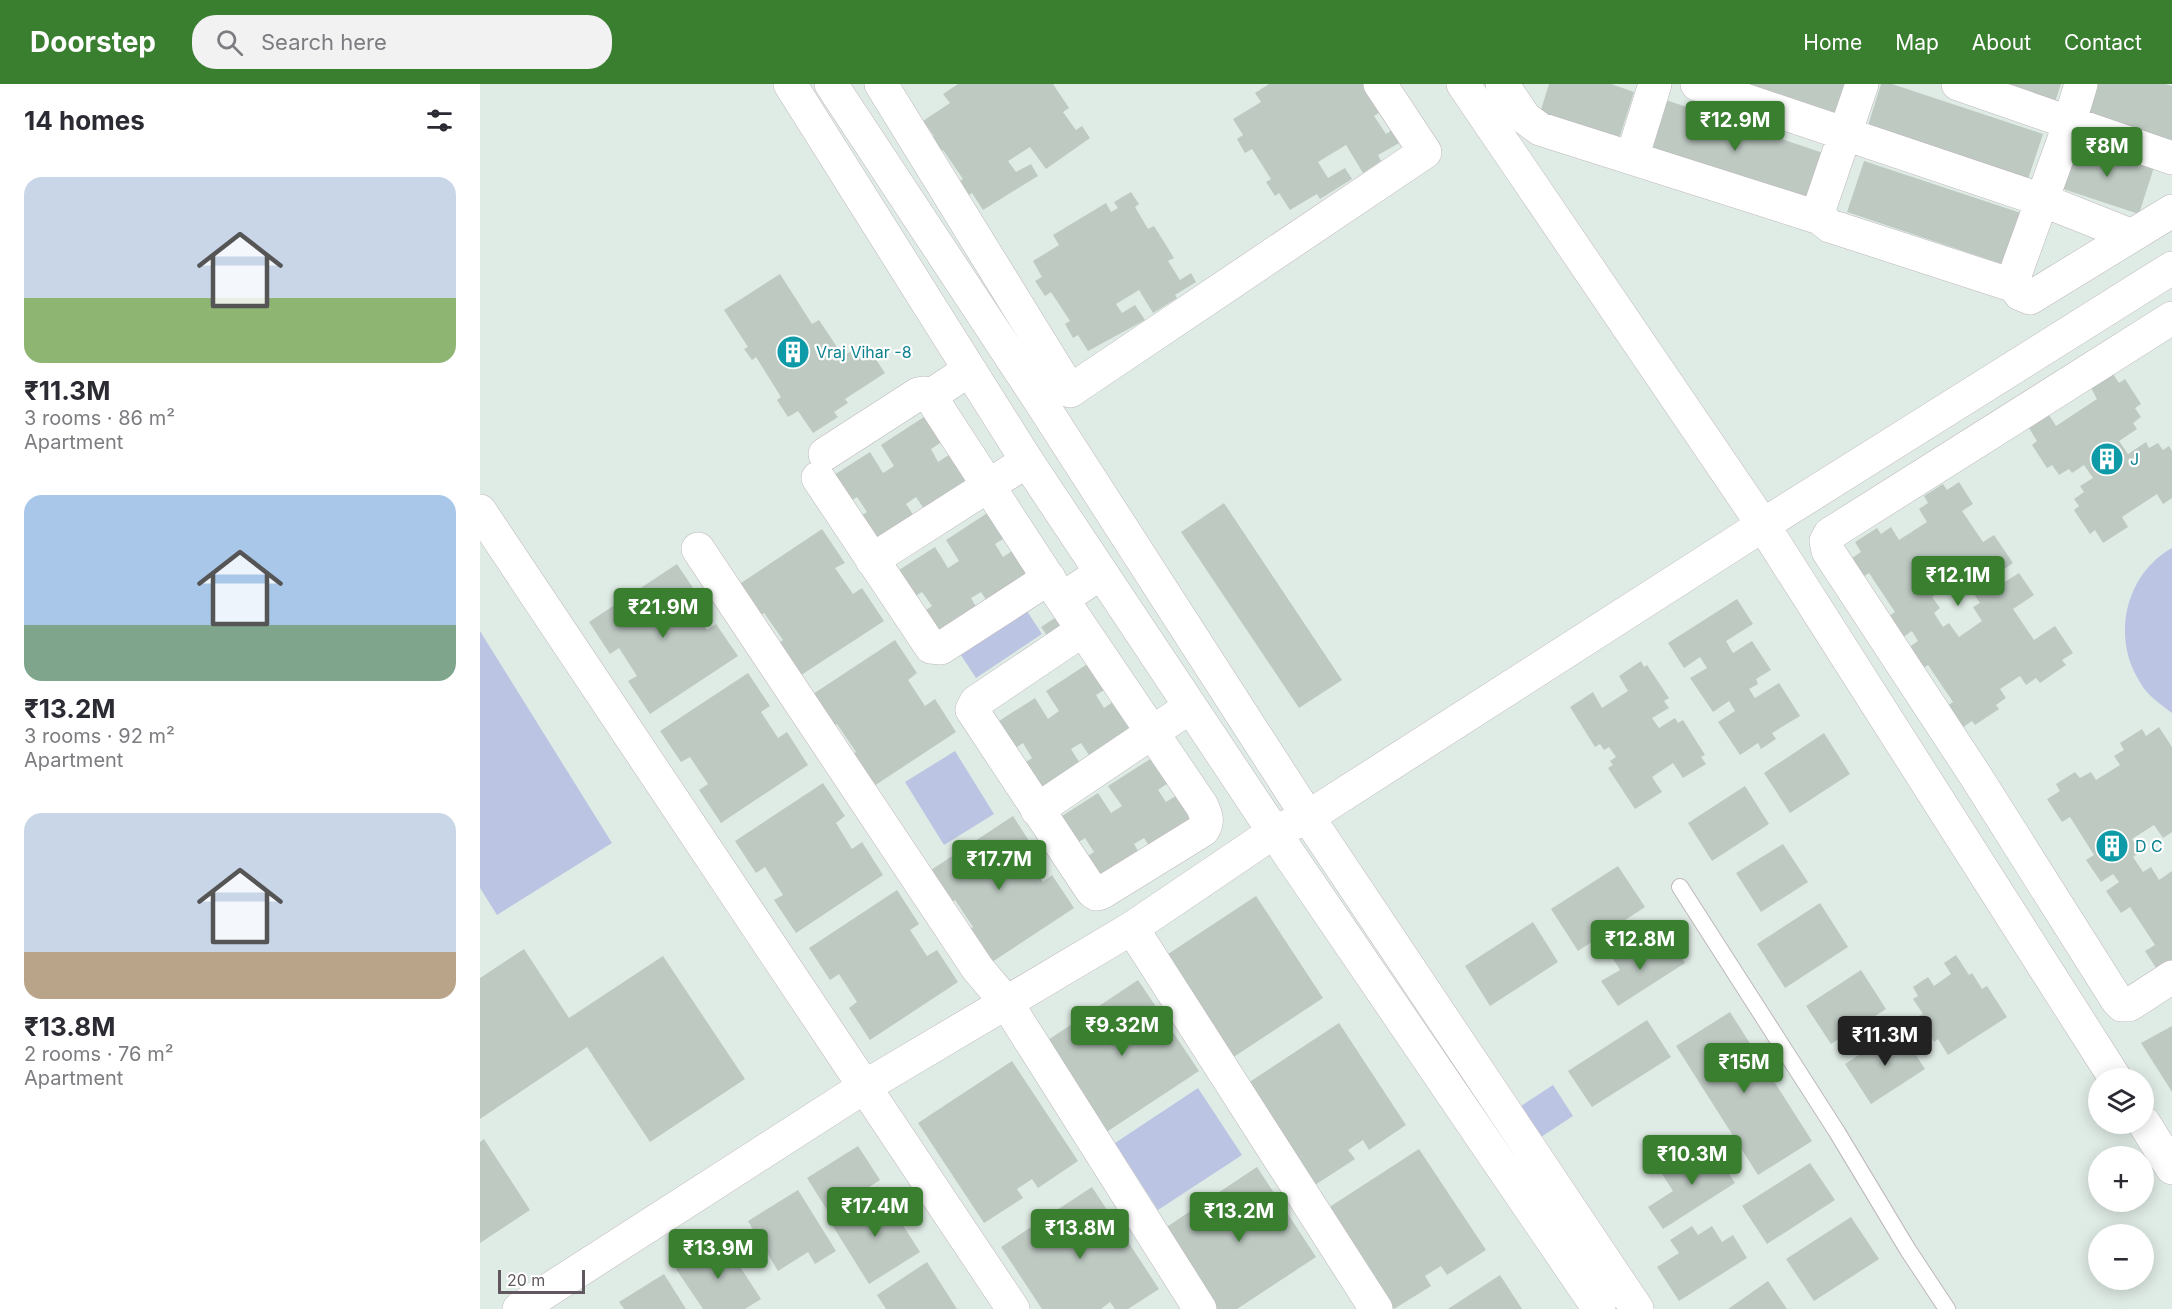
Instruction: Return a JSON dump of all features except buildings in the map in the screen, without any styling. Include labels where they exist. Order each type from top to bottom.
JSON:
[{"type":"street","points":[[790,84],[1027,461],[1274,832],[1599,1309]]},
{"type":"street","points":[[831,84],[1308,818],[1637,1309]]},
{"type":"street","points":[[881,84],[1070,391],[1425,152],[1380,84]]},
{"type":"street","points":[[1462,84],[1763,525],[2109,1068]]},
{"type":"street","points":[[1502,84],[1525,118],[1540,129],[1820,218],[1830,226],[2015,286]]},
{"type":"street","points":[[1632,158],[1655,84]]},
{"type":"street","points":[[1697,84],[2042,200],[2130,235]]},
{"type":"street","points":[[1820,218],[1820,210],[1862,84]]},
{"type":"street","points":[[1958,84],[2172,158]]},
{"type":"street","points":[[2081,84],[2016,272],[2015,286],[2020,294],[2030,298],[2172,211]]},
{"type":"street","points":[[519,1309],[864,1087],[1132,928],[1274,832],[1308,818],[1763,525],[2172,268]]},
{"type":"street","points":[[2172,318],[1827,537],[1828,551],[1975,775],[2117,1000],[2122,1005],[2129,1005],[2172,977]]},
{"type":"street","points":[[930,396],[969,370]]},
{"type":"street","points":[[1083,630],[973,705],[974,714],[1096,894],[1203,830],[1207,818],[1202,806],[1055,588],[930,396],[924,393],[918,394],[821,466],[872,560],[931,647],[941,648],[1055,588],[1101,573]]},
{"type":"street","points":[[872,560],[1027,461]]},
{"type":"street","points":[[1047,491],[1083,469]]},
{"type":"street","points":[[486,531],[1013,1309]]},
{"type":"street","points":[[698,549],[978,969],[1006,1002],[1200,1309]]},
{"type":"street","points":[[1037,810],[1190,707]]},
{"type":"street","points":[[1938,799],[1975,775]]},
{"type":"street","points":[[1132,928],[1376,1309]]},
{"type":"street","points":[[2151,1134],[2172,1168]]},
{"type":"lane","points":[[1680,887],[1831,1122],[1908,1250],[1947,1309]]},
{"type":"shaded area","points":[[2172,548],[2172,713],[2144,689],[2137,677],[2129,660],[2125,623],[2128,605],[2144,573]]},
{"type":"shaded area","points":[[1017,596],[1042,634],[976,678],[951,640]]},
{"type":"shaded area","points":[[480,631],[612,843],[497,915],[480,888]]},
{"type":"shaded area","points":[[955,751],[994,814],[944,845],[905,782]]},
{"type":"shaded area","points":[[1553,1085],[1573,1116],[1538,1139],[1518,1108]]},
{"type":"shaded area","points":[[1198,1088],[1242,1155],[1158,1210],[1115,1143]]},
{"type":"place","name":"Vraj Vihar -8","points":[[793,352]]},
{"type":"place","name":"J","points":[[2107,459]]},
{"type":"place","name":"D C","points":[[2112,846]]}]
